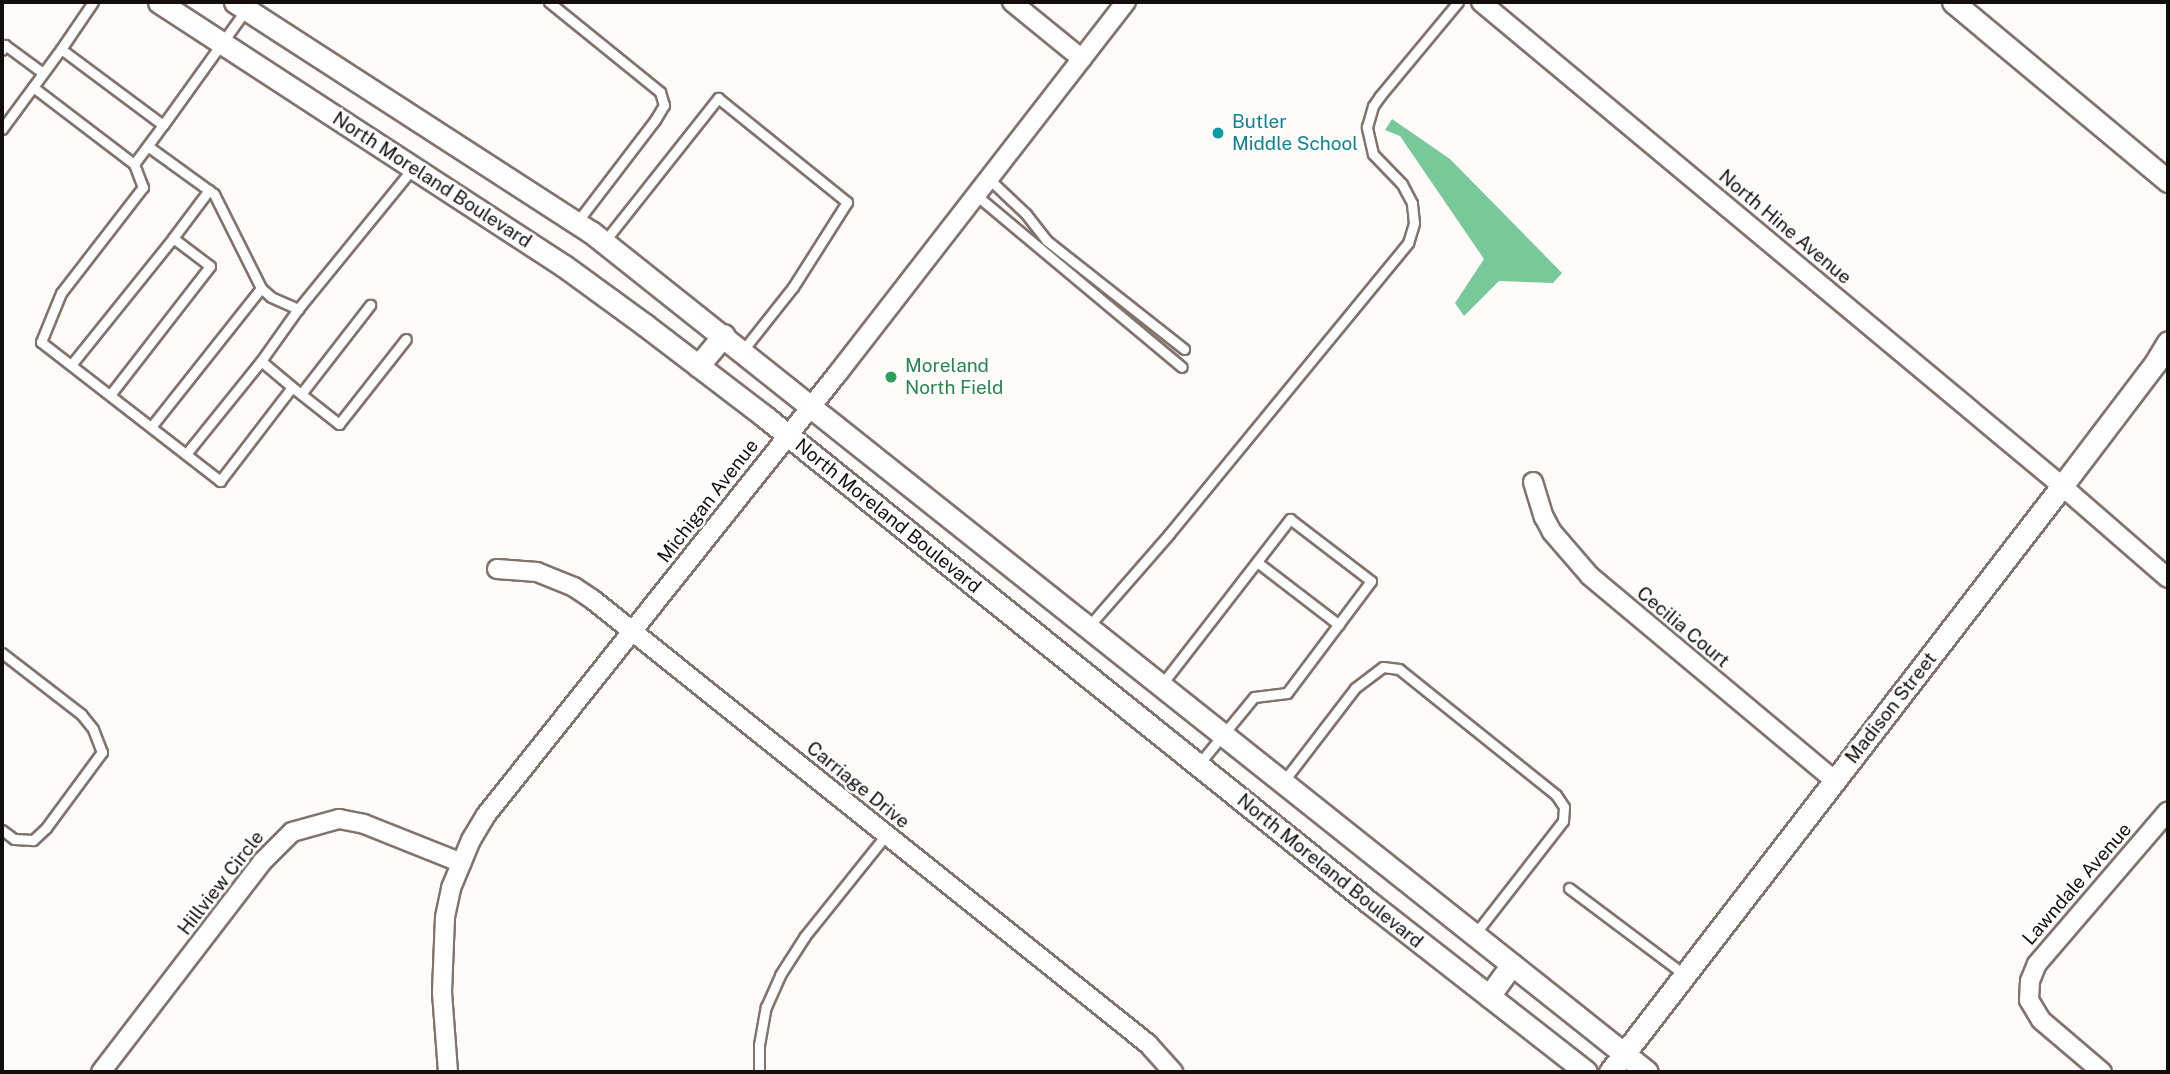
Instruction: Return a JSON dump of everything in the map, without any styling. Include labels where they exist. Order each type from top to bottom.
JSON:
[{"type":"street","name":"North Moreland Boulevard","points":[[159,2],[564,266],[698,366],[1586,1072]]},
{"type":"street","points":[[1012,2],[1082,59]]},
{"type":"street","name":"Michigan Avenue","points":[[448,1072],[442,945],[451,888],[486,816],[1126,2]]},
{"type":"street","name":"North Hine Avenue","points":[[1481,2],[2062,485],[2168,578]]},
{"type":"street","points":[[1953,2],[2168,181]]},
{"type":"street","name":"North Moreland Boulevard","points":[[241,5],[604,242],[1647,1072]]},
{"type":"street","points":[[698,366],[724,335]]},
{"type":"street","name":"Madison Street","points":[[1610,1072],[2062,485],[2156,362],[2168,342]]},
{"type":"street","name":"Cecilia Court","points":[[1533,482],[1544,517],[1552,532],[1590,576],[1835,781]]},
{"type":"street","points":[[886,514],[909,485]]},
{"type":"street","name":"Carriage Drive","points":[[497,569],[537,572],[573,587],[632,631],[1148,1044],[1172,1072]]},
{"type":"street","name":"Lawndale Avenue","points":[[2102,1072],[2041,1020],[2033,1009],[2028,991],[2037,964],[2168,811]]},
{"type":"street","name":"Hillview Circle","points":[[102,1072],[262,862],[292,832],[339,819],[364,824],[462,863]]},
{"type":"street","points":[[1489,996],[1512,964]]},
{"type":"lane","points":[[2,129],[93,2]]},
{"type":"lane","points":[[549,2],[660,92],[664,105],[655,121],[577,222]]},
{"type":"lane","points":[[1088,627],[1169,534],[1408,243],[1414,223],[1412,203],[1402,184],[1373,154],[1367,127],[1373,106],[1380,96],[1458,2]]},
{"type":"lane","points":[[134,164],[223,43],[241,5]]},
{"type":"lane","points":[[2,50],[5,45],[43,74]]},
{"type":"lane","points":[[61,49],[163,125]]},
{"type":"lane","points":[[33,87],[134,164],[143,187],[61,293],[41,341],[220,481],[292,387]]},
{"type":"lane","points":[[604,242],[718,98],[847,202],[793,288],[743,351]]},
{"type":"lane","points":[[149,147],[214,194],[261,288],[271,297],[298,309]]},
{"type":"lane","points":[[186,454],[298,309],[413,168]]},
{"type":"lane","points":[[989,178],[1026,214],[1046,240],[1184,349]]},
{"type":"lane","points":[[71,365],[209,190]]},
{"type":"lane","points":[[976,195],[1182,367]]},
{"type":"lane","points":[[110,395],[210,266],[173,238]]},
{"type":"lane","points":[[151,427],[261,288]]},
{"type":"lane","points":[[300,394],[370,305]]},
{"type":"lane","points":[[261,360],[339,424],[406,339]]},
{"type":"lane","points":[[1161,685],[1290,519],[1371,582],[1287,693],[1254,697],[1198,765]]},
{"type":"lane","points":[[1257,562],[1339,625]]},
{"type":"lane","points":[[2,653],[81,715],[93,729],[102,752],[46,828],[33,839],[14,839],[2,830]]},
{"type":"lane","points":[[1283,782],[1355,688],[1383,667],[1399,669],[1556,795],[1564,807],[1563,821],[1475,934]]},
{"type":"lane","points":[[759,1072],[759,1045],[766,1007],[780,975],[805,936],[886,835]]},
{"type":"lane","points":[[1569,888],[1685,975]]},
{"type":"green space","points":[[1392,119],[1450,159],[1562,273],[1553,283],[1499,281],[1464,316],[1455,303],[1484,259],[1400,136],[1385,130]]},
{"type":"place","name":"Butler Middle School","points":[[1218,133]]},
{"type":"place","name":"Moreland North Field","points":[[891,377]]}]
